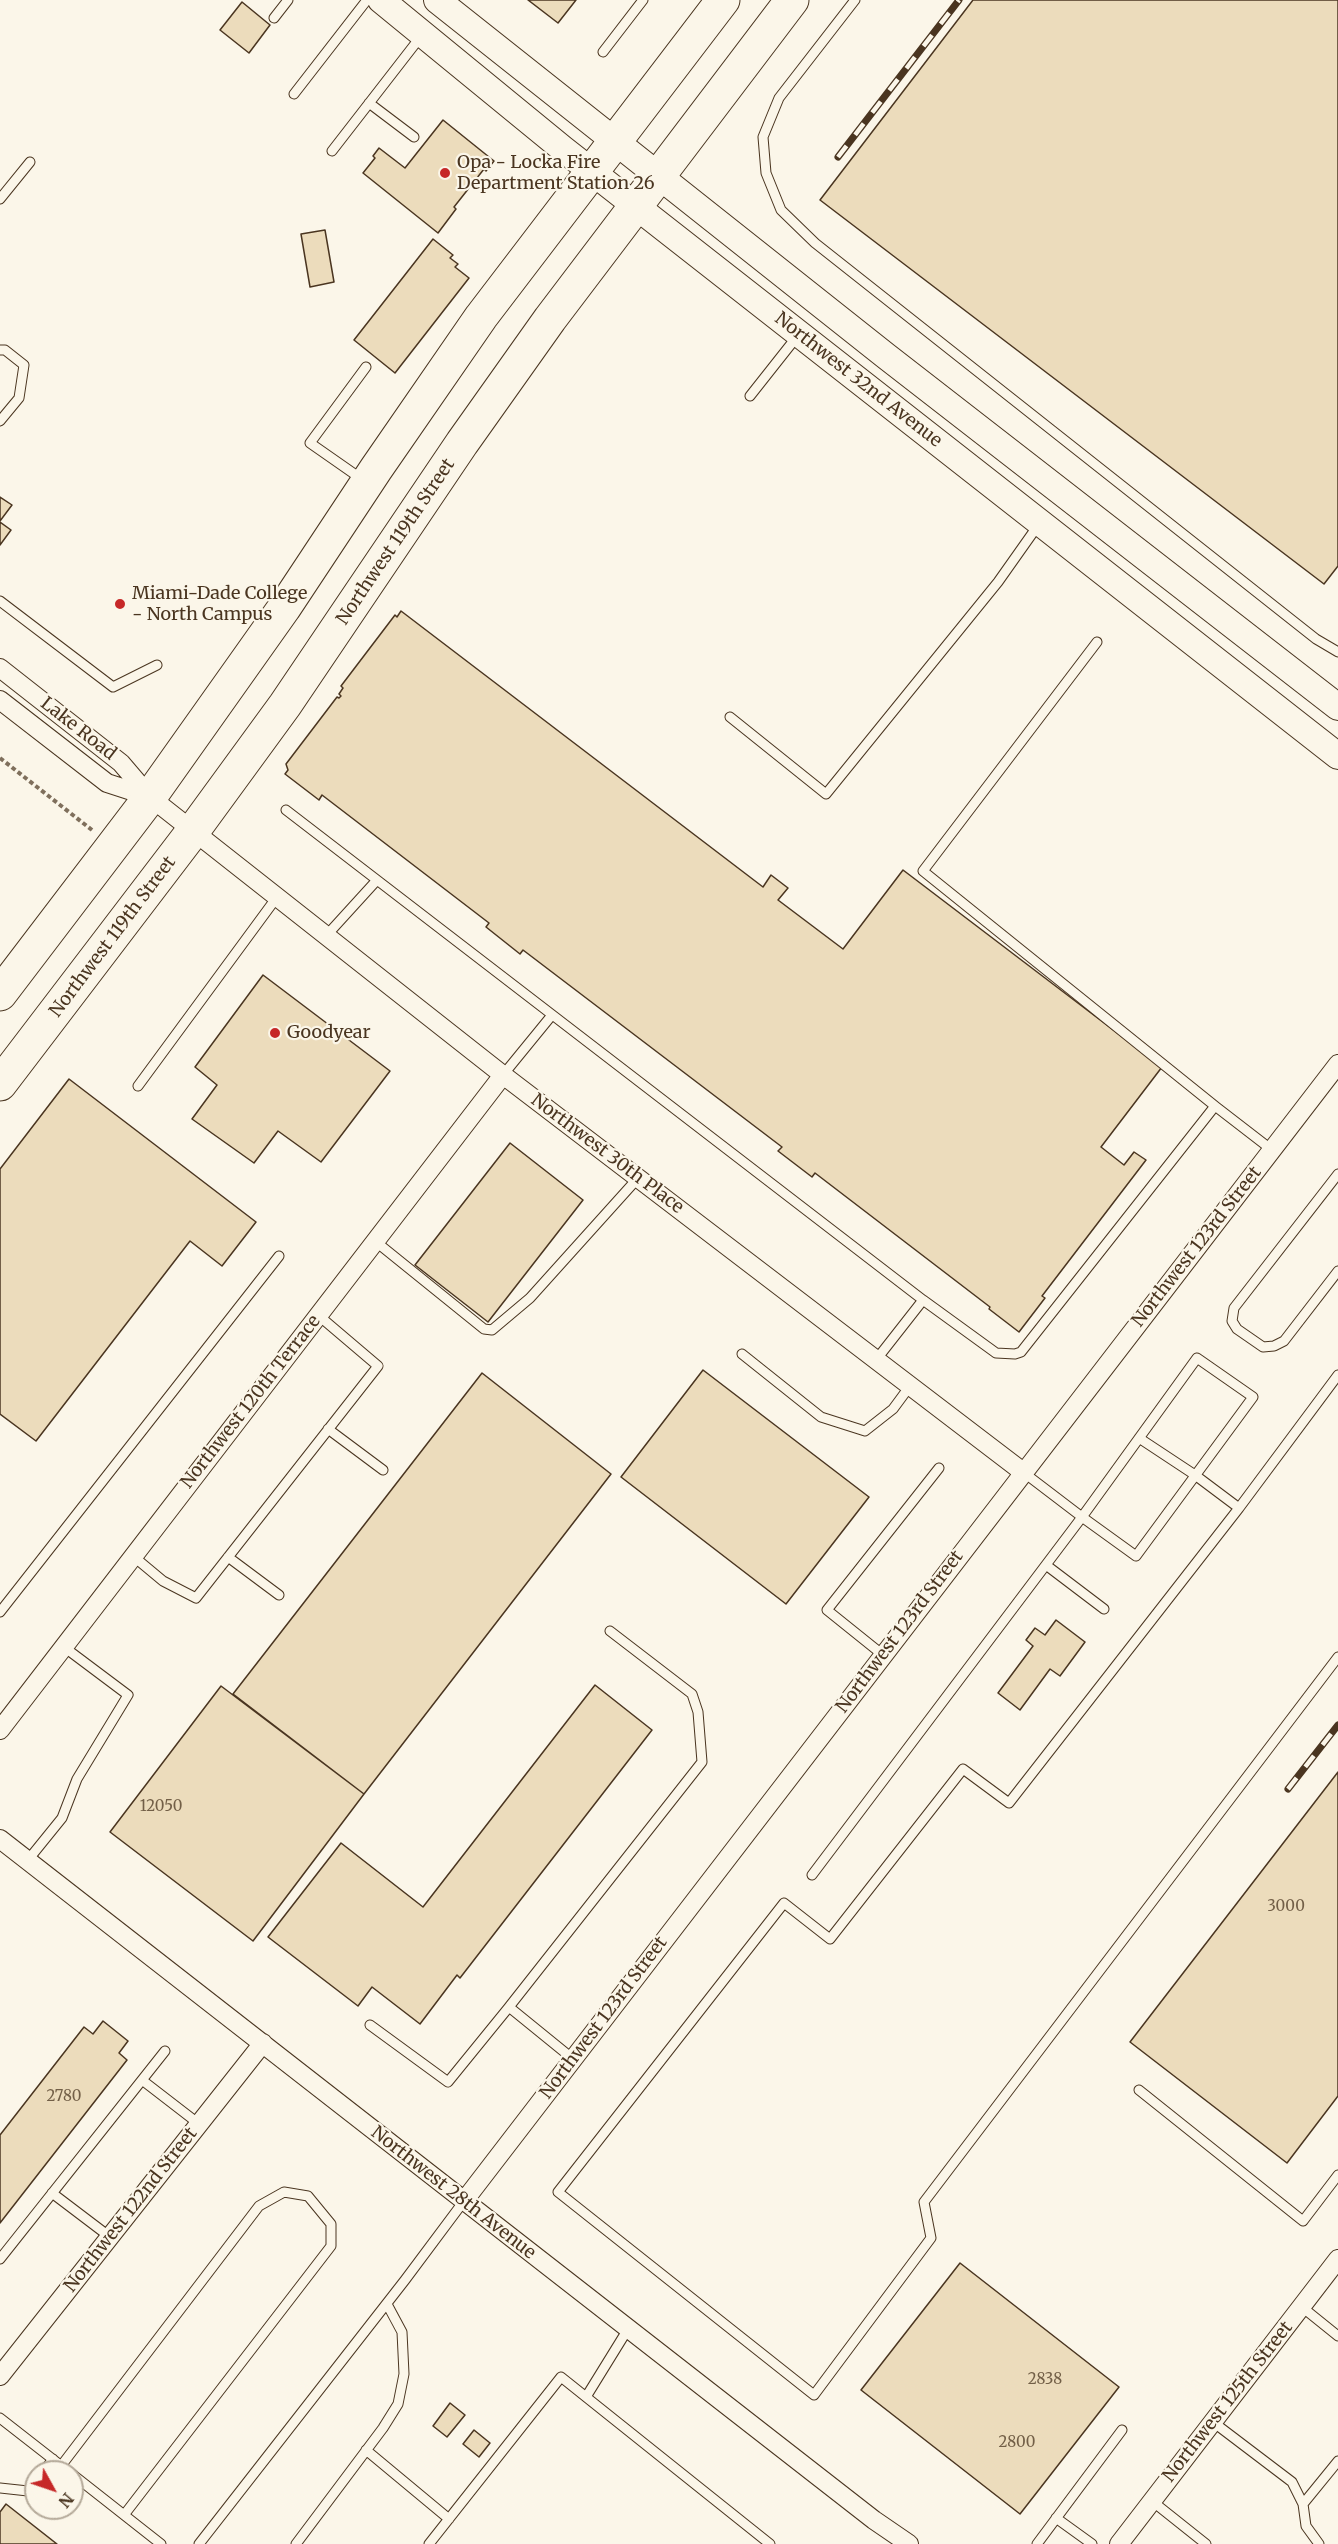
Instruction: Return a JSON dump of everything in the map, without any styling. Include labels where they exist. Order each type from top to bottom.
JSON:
[{"type":"highway","points":[[0,994],[150,797],[284,608],[367,482],[482,317],[723,0]]},
{"type":"highway","name":"Northwest 119th Street","points":[[0,1084],[193,831],[285,705],[462,443],[550,319],[792,0]]},
{"type":"main road","name":"Northwest 32nd Avenue","points":[[381,0],[636,207],[1338,756]]},
{"type":"main road","name":"Northwest 32nd Avenue","points":[[437,0],[1112,533],[1338,707]]},
{"type":"street","name":"Lake Road","points":[[0,668],[122,763],[150,797],[193,831]]},
{"type":"street","name":"Lake Road","points":[[0,700],[106,783],[150,797]]},
{"type":"street","name":"Northwest 30th Place","points":[[193,831],[503,1075],[1023,1472]]},
{"type":"street","name":"Northwest 123rd Street","points":[[464,2201],[1338,1064]]},
{"type":"street","name":"Northwest 120th Terrace","points":[[2,1725],[503,1075]]},
{"type":"street","name":"Northwest 28th Avenue","points":[[0,1839],[874,2520],[909,2544]]},
{"type":"street","name":"Northwest 122nd Street","points":[[2,2368],[110,2237],[263,2043]]},
{"type":"street","name":"Northwest 125th Street","points":[[1119,2544],[1338,2259]]},
{"type":"lane","points":[[274,18],[288,0]]},
{"type":"lane","points":[[294,94],[367,0]]},
{"type":"lane","points":[[603,52],[643,0]]},
{"type":"lane","points":[[855,0],[779,98],[763,138],[766,173],[781,210],[815,243],[876,292],[1316,639],[1338,652]]},
{"type":"lane","points":[[332,151],[423,33]]},
{"type":"lane","points":[[369,103],[414,137]]},
{"type":"lane","points":[[0,199],[30,162]]},
{"type":"lane","points":[[750,396],[799,334]]},
{"type":"lane","points":[[0,350],[6,350],[24,365],[19,398],[0,421]]},
{"type":"lane","points":[[366,367],[310,443],[367,482]]},
{"type":"lane","points":[[730,717],[826,794],[998,582],[1041,522]]},
{"type":"lane","points":[[0,601],[113,687],[157,665]]},
{"type":"lane","points":[[1096,642],[923,871],[1272,1150]]},
{"type":"lane","points":[[286,810],[923,1300],[996,1353],[1022,1352],[1215,1106]]},
{"type":"lane","points":[[326,936],[377,880]]},
{"type":"lane","points":[[138,1086],[277,897]]},
{"type":"lane","points":[[503,1075],[552,1015]]},
{"type":"lane","points":[[1338,1174],[1234,1308],[1232,1321],[1237,1329],[1263,1347],[1274,1346],[1284,1341],[1338,1271]]},
{"type":"lane","points":[[375,1241],[484,1329],[492,1330],[530,1298],[638,1178]]},
{"type":"lane","points":[[0,1612],[279,1256]]},
{"type":"lane","points":[[876,1360],[923,1300]]},
{"type":"lane","points":[[133,1556],[163,1581],[196,1598],[378,1366],[318,1315]]},
{"type":"lane","points":[[742,1354],[821,1417],[865,1431],[893,1410],[910,1386]]},
{"type":"lane","points":[[812,1875],[1082,1517],[1197,1358],[1253,1397],[1136,1556],[1082,1517],[1023,1472]]},
{"type":"lane","points":[[1338,1376],[1239,1508],[1009,1803],[963,1768],[831,1939],[784,1903],[558,2192],[813,2395],[931,2238],[924,2202],[1338,1657]]},
{"type":"lane","points":[[328,1429],[384,1470]]},
{"type":"lane","points":[[1139,1438],[1195,1475],[1239,1508]]},
{"type":"lane","points":[[883,1655],[827,1610],[939,1468]]},
{"type":"lane","points":[[228,1557],[279,1595]]},
{"type":"lane","points":[[1046,1565],[1104,1609]]},
{"type":"lane","points":[[370,2025],[448,2082],[702,1762],[698,1712],[692,1695],[610,1630]]},
{"type":"lane","points":[[28,1860],[62,1818],[77,1779],[128,1695],[64,1647]]},
{"type":"lane","points":[[509,2007],[573,2059]]},
{"type":"lane","points":[[0,2259],[165,2051]]},
{"type":"lane","points":[[142,2080],[199,2124]]},
{"type":"lane","points":[[1139,2090],[1303,2222],[1338,2175]]},
{"type":"lane","points":[[76,2460],[259,2206],[284,2192],[308,2196],[331,2224],[331,2246],[124,2515]]},
{"type":"lane","points":[[52,2193],[110,2237]]},
{"type":"lane","points":[[199,2544],[387,2304],[464,2201]]},
{"type":"lane","points":[[296,2544],[398,2404],[404,2374],[402,2332],[387,2304]]},
{"type":"lane","points":[[1302,2307],[1338,2336]]},
{"type":"lane","points":[[586,2397],[628,2329]]},
{"type":"lane","points":[[429,2544],[561,2377],[770,2544]]},
{"type":"lane","points":[[0,2418],[53,2459]]},
{"type":"lane","points":[[1213,2422],[1292,2482],[1303,2504],[1306,2526],[1319,2544]]},
{"type":"lane","points":[[1037,2544],[1122,2430]]},
{"type":"lane","points":[[366,2450],[449,2519]]},
{"type":"lane","points":[[1303,2504],[1338,2461]]},
{"type":"lane","points":[[84,2484],[161,2544]]},
{"type":"lane","points":[[0,2488],[24,2491]]},
{"type":"lane","points":[[1152,2501],[1206,2544]]},
{"type":"lane","points":[[1056,2518],[1092,2544]]},
{"type":"path","points":[[0,758],[92,830]]},
{"type":"building","points":[[528,0],[576,0],[558,23]]},
{"type":"building","points":[[973,0],[1338,0],[1338,566],[1324,584],[820,200]]},
{"type":"building","points":[[242,2],[270,25],[249,53],[220,30]]},
{"type":"building","points":[[443,120],[494,161],[486,171],[484,169],[454,207],[456,209],[438,233],[363,173],[375,158],[373,156],[379,148],[405,168]]},
{"type":"building","points":[[325,230],[334,282],[310,287],[301,234]]},
{"type":"building","points":[[433,239],[453,255],[450,258],[458,264],[455,267],[469,278],[395,373],[354,340]]},
{"type":"building","points":[[0,497],[12,505],[0,521]]},
{"type":"building","points":[[0,522],[11,530],[0,545]]},
{"type":"building","points":[[401,611],[763,887],[771,875],[788,888],[778,900],[843,949],[903,870],[1162,1067],[1101,1147],[1124,1165],[1134,1152],[1146,1160],[1042,1296],[1045,1298],[1019,1332],[989,1309],[990,1307],[815,1173],[812,1177],[778,1151],[782,1147],[523,950],[520,954],[486,927],[489,923],[322,795],[319,800],[285,774],[288,770],[286,764],[337,697],[341,696],[339,694],[343,688],[341,686],[395,615],[397,617]]},
{"type":"building","points":[[263,975],[390,1071],[321,1162],[278,1131],[254,1163],[192,1119],[217,1085],[195,1067]]},
{"type":"building","points":[[69,1079],[256,1222],[222,1266],[190,1241],[36,1441],[0,1414],[0,1169]]},
{"type":"building","points":[[510,1143],[583,1200],[488,1322],[415,1265]]},
{"type":"building","points":[[703,1370],[869,1497],[786,1604],[621,1477]]},
{"type":"building","points":[[482,1373],[611,1474],[364,1794],[233,1694]]},
{"type":"building","points":[[1056,1620],[1085,1642],[1060,1676],[1050,1669],[1020,1710],[998,1693],[1033,1646],[1026,1640],[1035,1628],[1045,1635]]},
{"type":"building","points":[[595,1685],[652,1730],[460,1978],[457,1975],[420,2024],[372,1987],[358,2006],[268,1937],[341,1843],[423,1907]]},
{"type":"building","points":[[221,1686],[364,1794],[253,1941],[110,1832]]},
{"type":"building","points":[[1338,1772],[1338,2096],[1287,2163],[1130,2042]]},
{"type":"building","points":[[103,2021],[128,2041],[119,2053],[127,2060],[0,2223],[0,2135],[84,2027],[93,2034]]},
{"type":"building","points":[[960,2263],[1119,2387],[1020,2514],[861,2390]]},
{"type":"building","points":[[450,2403],[465,2415],[447,2437],[433,2426]]},
{"type":"building","points":[[474,2430],[490,2443],[479,2457],[463,2444]]},
{"type":"building","points":[[6,2504],[57,2544],[0,2544],[0,2512]]},
{"type":"railway","points":[[838,157],[959,0]]},
{"type":"railway","points":[[1288,1789],[1338,1725]]},
{"type":"place","name":"Opa - Locka Fire Department Station 26","points":[[445,173]]},
{"type":"place","name":"Miami-Dade College - North Campus","points":[[120,604]]},
{"type":"place","name":"Goodyear","points":[[275,1033]]}]
